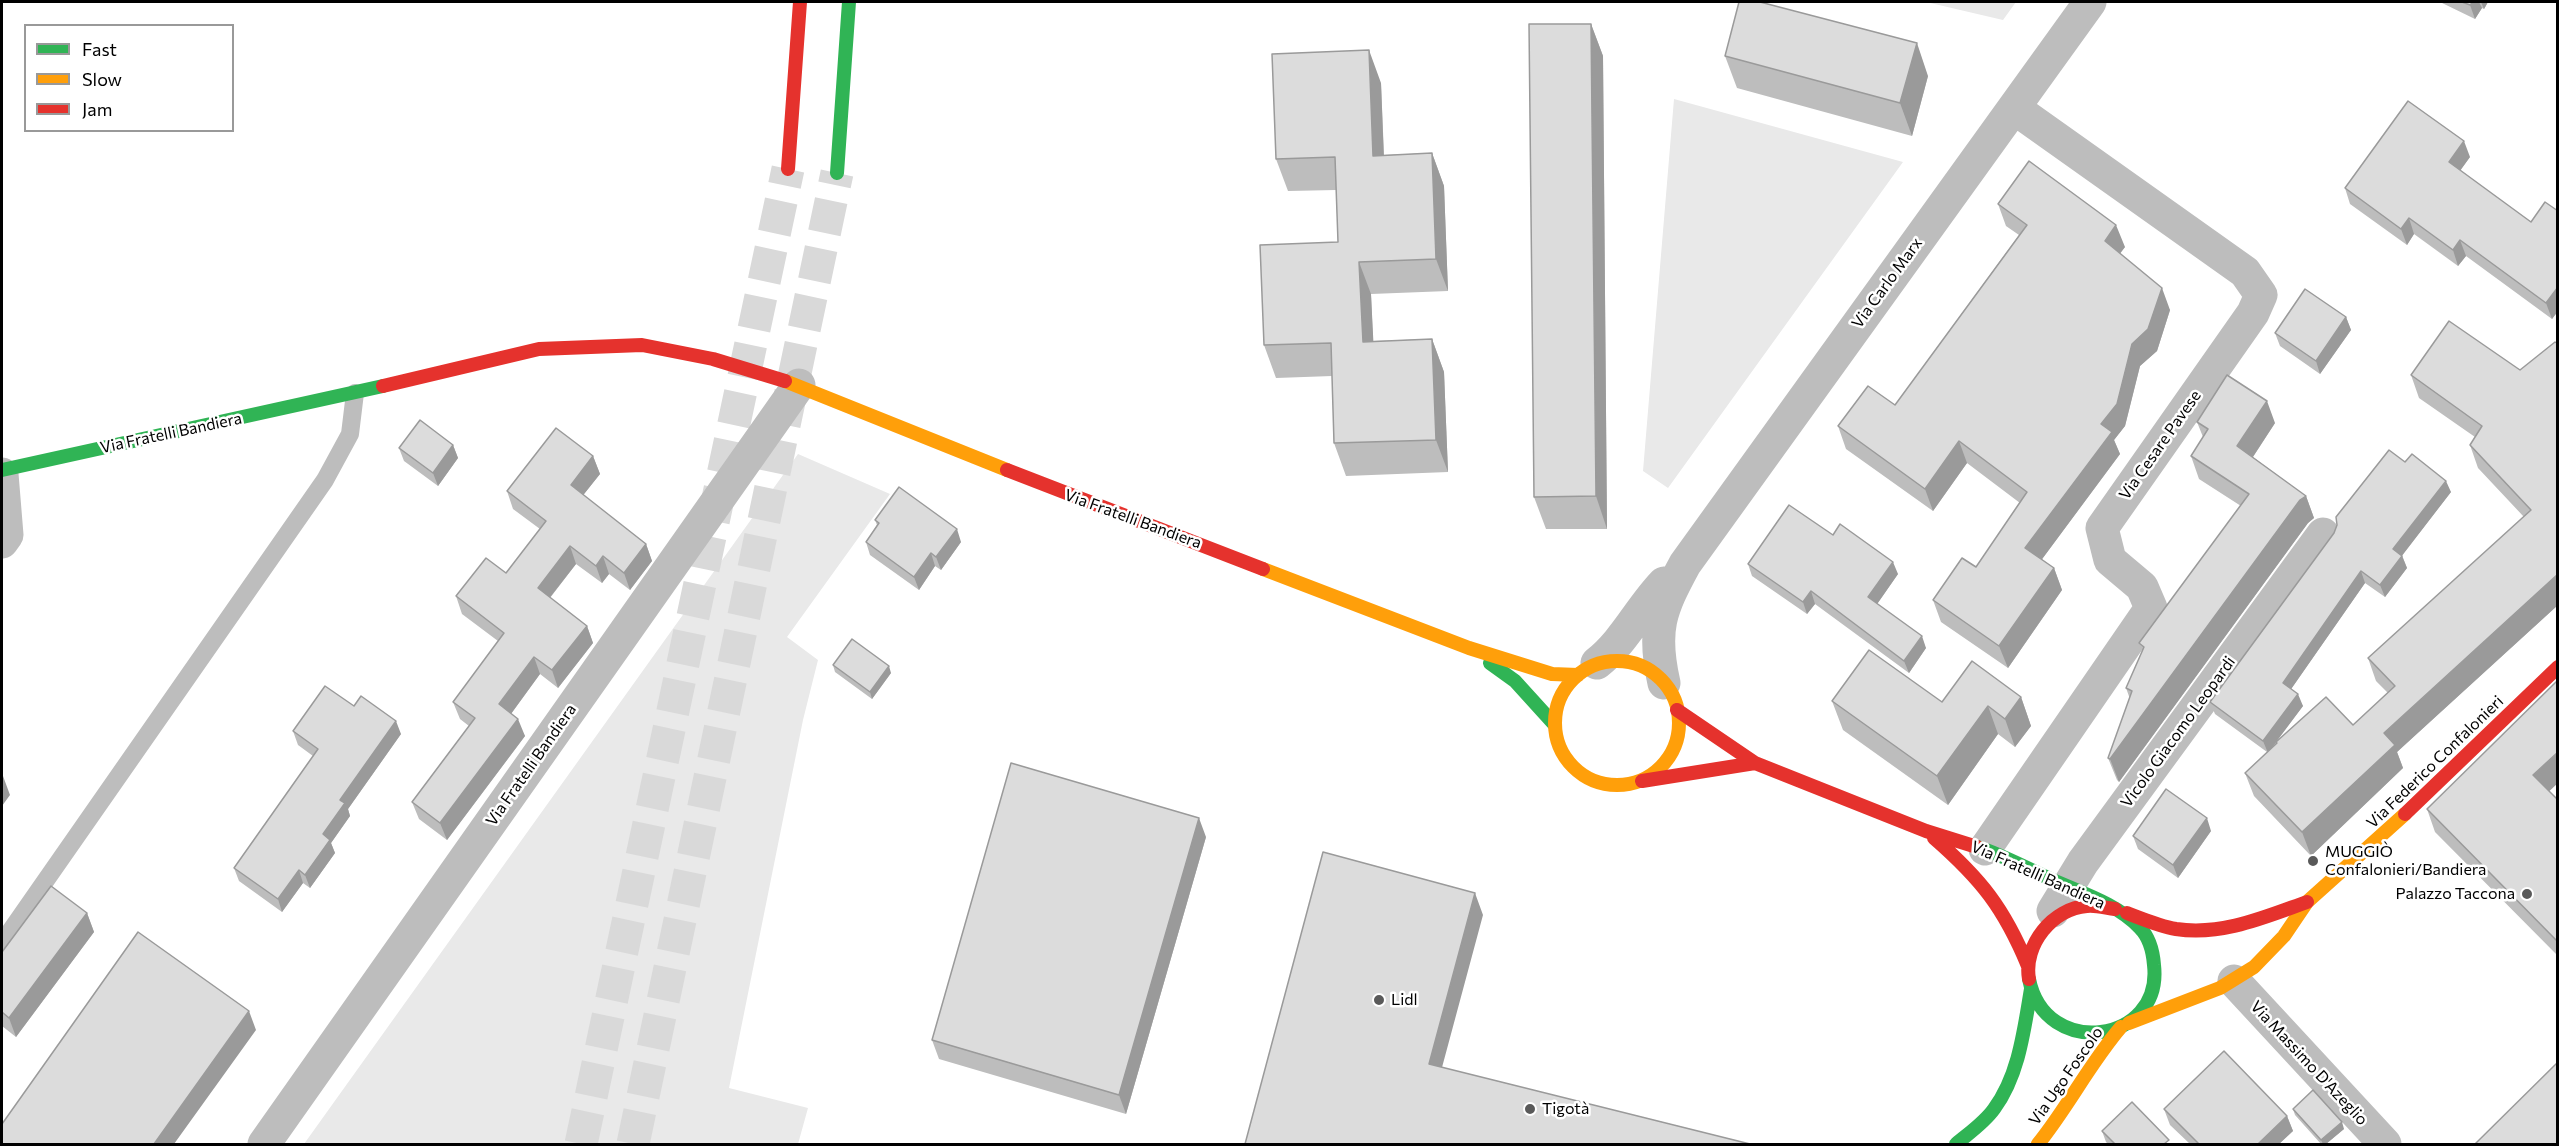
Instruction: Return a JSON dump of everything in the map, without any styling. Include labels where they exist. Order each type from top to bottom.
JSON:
[{"type":"main road","points":[[788,169],[800,2]]},
{"type":"main road","points":[[837,173],[849,2]]},
{"type":"main road","name":"Via Fratelli Bandiera","points":[[2,472],[539,350],[642,345],[714,359],[798,385],[1050,489],[1469,648],[1552,674],[1587,669],[1618,661],[1640,665],[1670,696],[1755,763],[1926,831],[1984,849],[2117,910]]},
{"type":"main road","name":"Via Fratelli Bandiera","points":[[1469,648],[1515,681],[1554,724]]},
{"type":"main road","name":"Via Federico Confalonieri","points":[[2123,1026],[2234,981],[2268,954],[2307,902],[2411,809],[2558,667]]},
{"type":"main road","name":"Via Fratelli Bandiera","points":[[1587,669],[1568,682],[1557,702],[1554,724],[1558,745],[1569,763],[1586,777],[1606,784],[1642,781],[1755,763]]},
{"type":"main road","points":[[1642,781],[1661,769],[1673,752],[1680,730],[1670,696]]},
{"type":"main road","name":"Via Fratelli Bandiera","points":[[1926,831],[1980,882],[1999,906],[2028,966]]},
{"type":"main road","name":"Via Federico Confalonieri","points":[[2117,910],[2176,930],[2206,931],[2242,923],[2307,902]]},
{"type":"main road","points":[[1956,1144],[1993,1111],[2010,1082],[2022,1049],[2031,989],[2028,966],[2031,949],[2038,934],[2049,921],[2069,909],[2092,905],[2117,910],[2137,922],[2153,948],[2157,968],[2154,989],[2141,1011],[2123,1026],[2096,1033],[2070,1029],[2050,1018],[2031,989]]},
{"type":"main road","name":"Via Ugo Foscolo","points":[[2038,1144],[2069,1101],[2100,1051],[2123,1026]]},
{"type":"street","name":"Via Carlo Marx","points":[[1670,696],[1659,658],[1658,629],[1667,598],[1685,564],[2090,2]]},
{"type":"street","name":"Via Cesare Pavese","points":[[1984,849],[2151,608],[2142,587],[2109,560],[2102,528],[2253,313],[2261,295],[2245,272],[2014,108]]},
{"type":"street","name":"Via Fratelli Bandiera","points":[[264,1144],[798,385]]},
{"type":"street","points":[[2,472],[7,535],[2,542]]},
{"type":"street","name":"Vicolo Giacomo Leopardi","points":[[2038,934],[2069,888],[2083,862],[2322,534]]},
{"type":"street","name":"Via Carlo Marx","points":[[1587,669],[1623,637],[1652,596],[1685,564]]},
{"type":"street","name":"Via Massimo D'Azeglio","points":[[2234,981],[2385,1144]]},
{"type":"lane","points":[[2,943],[325,480],[350,434],[356,393]]},
{"type":"shaded area","points":[[1926,2],[2016,2],[2003,20]]},
{"type":"shaded area","points":[[1674,99],[1903,162],[1668,488],[1643,471]]},
{"type":"shaded area","points":[[798,454],[890,494],[787,637],[818,660],[803,720],[729,1088],[808,1108],[798,1144],[304,1144]]},
{"type":"building","points":[[1739,2],[1760,2],[1917,43],[1900,103],[1725,56]]},
{"type":"building","points":[[1529,24],[1591,24],[1596,496],[1534,497]]},
{"type":"building","points":[[1369,50],[1373,156],[1432,153],[1436,259],[1359,262],[1363,342],[1432,339],[1436,440],[1334,443],[1331,343],[1264,345],[1260,245],[1338,242],[1335,157],[1276,159],[1272,54]]},
{"type":"building","points":[[2408,101],[2464,141],[2449,162],[2531,222],[2545,202],[2558,211],[2558,287],[2546,303],[2460,240],[2453,250],[2409,218],[2401,229],[2345,188]]},
{"type":"building","points":[[2029,161],[2116,225],[2105,241],[2162,288],[2148,329],[2132,344],[2117,404],[2101,424],[2112,432],[2025,548],[2054,568],[1999,646],[1933,600],[1962,558],[1976,567],[2027,492],[1959,441],[1925,489],[1838,426],[1868,386],[1895,405],[2027,225],[1998,204]]},
{"type":"building","points":[[2305,289],[2346,317],[2316,361],[2275,333]]},
{"type":"building","points":[[2449,321],[2520,370],[2555,342],[2558,344],[2558,574],[2384,733],[2395,745],[2302,832],[2245,773],[2326,697],[2353,725],[2395,686],[2368,658],[2531,510],[2470,445],[2482,426],[2411,375]]},
{"type":"building","points":[[2227,375],[2267,401],[2237,446],[2306,496],[2300,500],[2110,759],[2108,758],[2132,691],[2126,688],[2144,647],[2139,643],[2249,494],[2191,456],[2208,429],[2197,422]]},
{"type":"building","points":[[420,420],[453,445],[433,473],[399,448]]},
{"type":"building","points":[[556,428],[593,456],[571,485],[646,544],[624,573],[603,556],[596,566],[570,546],[538,588],[587,626],[552,670],[534,657],[499,704],[518,719],[440,823],[412,802],[475,718],[453,702],[504,633],[456,596],[486,558],[506,573],[546,521],[507,491]]},
{"type":"building","points":[[2389,450],[2405,462],[2412,454],[2446,481],[2393,549],[2402,556],[2380,585],[2361,571],[2283,683],[2298,694],[2263,741],[2210,702],[2334,533],[2337,525],[2336,517]]},
{"type":"building","points":[[899,487],[957,529],[936,557],[931,553],[914,577],[866,542],[879,523],[875,520]]},
{"type":"building","points":[[1789,505],[1833,535],[1840,524],[1893,562],[1868,597],[1922,636],[1904,661],[1811,591],[1803,602],[1748,564]]},
{"type":"building","points":[[852,639],[889,666],[870,692],[833,665]]},
{"type":"building","points":[[1869,650],[1942,702],[1972,661],[2021,697],[2005,719],[1988,706],[1937,776],[1832,701]]},
{"type":"building","name":"Palazzo Taccona","points":[[2558,680],[2558,752],[2533,775],[2558,800],[2558,942],[2427,809]]},
{"type":"building","points":[[325,686],[354,706],[361,696],[396,721],[340,800],[345,803],[323,834],[330,840],[305,875],[299,870],[278,899],[234,868],[318,749],[293,731]]},
{"type":"building","points":[[1011,763],[1199,818],[1119,1095],[932,1040]]},
{"type":"building","points":[[2166,789],[2207,818],[2173,865],[2133,836]]},
{"type":"building","name":"Lidl","points":[[1323,852],[1475,893],[1429,1064],[1750,1144],[1245,1144]]},
{"type":"building","points":[[51,886],[87,913],[9,1018],[2,1012],[2,952]]},
{"type":"building","points":[[138,932],[249,1011],[154,1144],[2,1144],[2,1124]]},
{"type":"building","points":[[2224,1051],[2287,1116],[2258,1144],[2199,1144],[2164,1109]]},
{"type":"building","points":[[2558,1062],[2558,1144],[2475,1144]]},
{"type":"building","points":[[2313,1090],[2342,1122],[2321,1140],[2293,1109]]},
{"type":"building","points":[[2132,1102],[2169,1140],[2164,1144],[2115,1144],[2102,1131]]},
{"type":"tunnel","points":[[581,1144],[788,169]]},
{"type":"tunnel","points":[[633,1144],[837,173]]},
{"type":"traffic: fast","points":[[837,173],[849,2]]},
{"type":"traffic: fast","points":[[2,470],[383,386]]},
{"type":"traffic: fast","points":[[1490,663],[1515,681],[1554,724]]},
{"type":"traffic: fast","points":[[1977,847],[2095,898],[2119,911],[2143,932],[2153,955],[2152,992],[2141,1012],[2123,1026],[2101,1032],[2078,1031],[2057,1022],[2039,1005],[2029,979]]},
{"type":"traffic: fast","points":[[1956,1144],[1990,1114],[2009,1082],[2019,1052],[2031,989]]},
{"type":"traffic: slow","points":[[785,381],[1007,470]]},
{"type":"traffic: slow","points":[[1263,569],[1469,648],[1552,674],[1578,675]]},
{"type":"traffic: slow","points":[[1617,661],[1641,666],[1652,671],[1661,679],[1669,688],[1674,699],[1679,723],[1674,747],[1669,758],[1661,767],[1652,775],[1641,780],[1617,785],[1593,780],[1582,775],[1573,767],[1565,758],[1560,747],[1555,723],[1560,699],[1565,688],[1573,679],[1582,671],[1593,666],[1617,661]]},
{"type":"traffic: slow","points":[[2129,1023],[2220,988],[2254,967],[2284,936],[2307,902],[2405,814]]},
{"type":"traffic: slow","points":[[2038,1144],[2121,1027]]},
{"type":"traffic: jam","points":[[788,169],[800,2]]},
{"type":"traffic: jam","points":[[383,386],[539,349],[642,345],[713,359],[785,381]]},
{"type":"traffic: jam","points":[[1007,470],[1263,569]]},
{"type":"traffic: jam","points":[[2405,814],[2558,667]]},
{"type":"traffic: jam","points":[[1677,710],[1755,763],[1926,831],[1977,847]]},
{"type":"traffic: jam","points":[[1642,781],[1755,763]]},
{"type":"traffic: jam","points":[[1934,838],[1965,867],[1990,896],[2010,927],[2028,966]]},
{"type":"traffic: jam","points":[[2127,913],[2176,929],[2210,930],[2243,924],[2307,902]]},
{"type":"traffic: jam","points":[[2029,979],[2028,966],[2036,941],[2052,921],[2074,908],[2097,906],[2115,909]]},
{"type":"place","name":"MUGGIÒ Confalonieri/Bandiera","points":[[2313,861]]},
{"type":"place","name":"Palazzo Taccona","points":[[2527,894]]},
{"type":"place","name":"Lidl","points":[[1379,1000]]},
{"type":"place","name":"Tigotà","points":[[1530,1109]]}]
